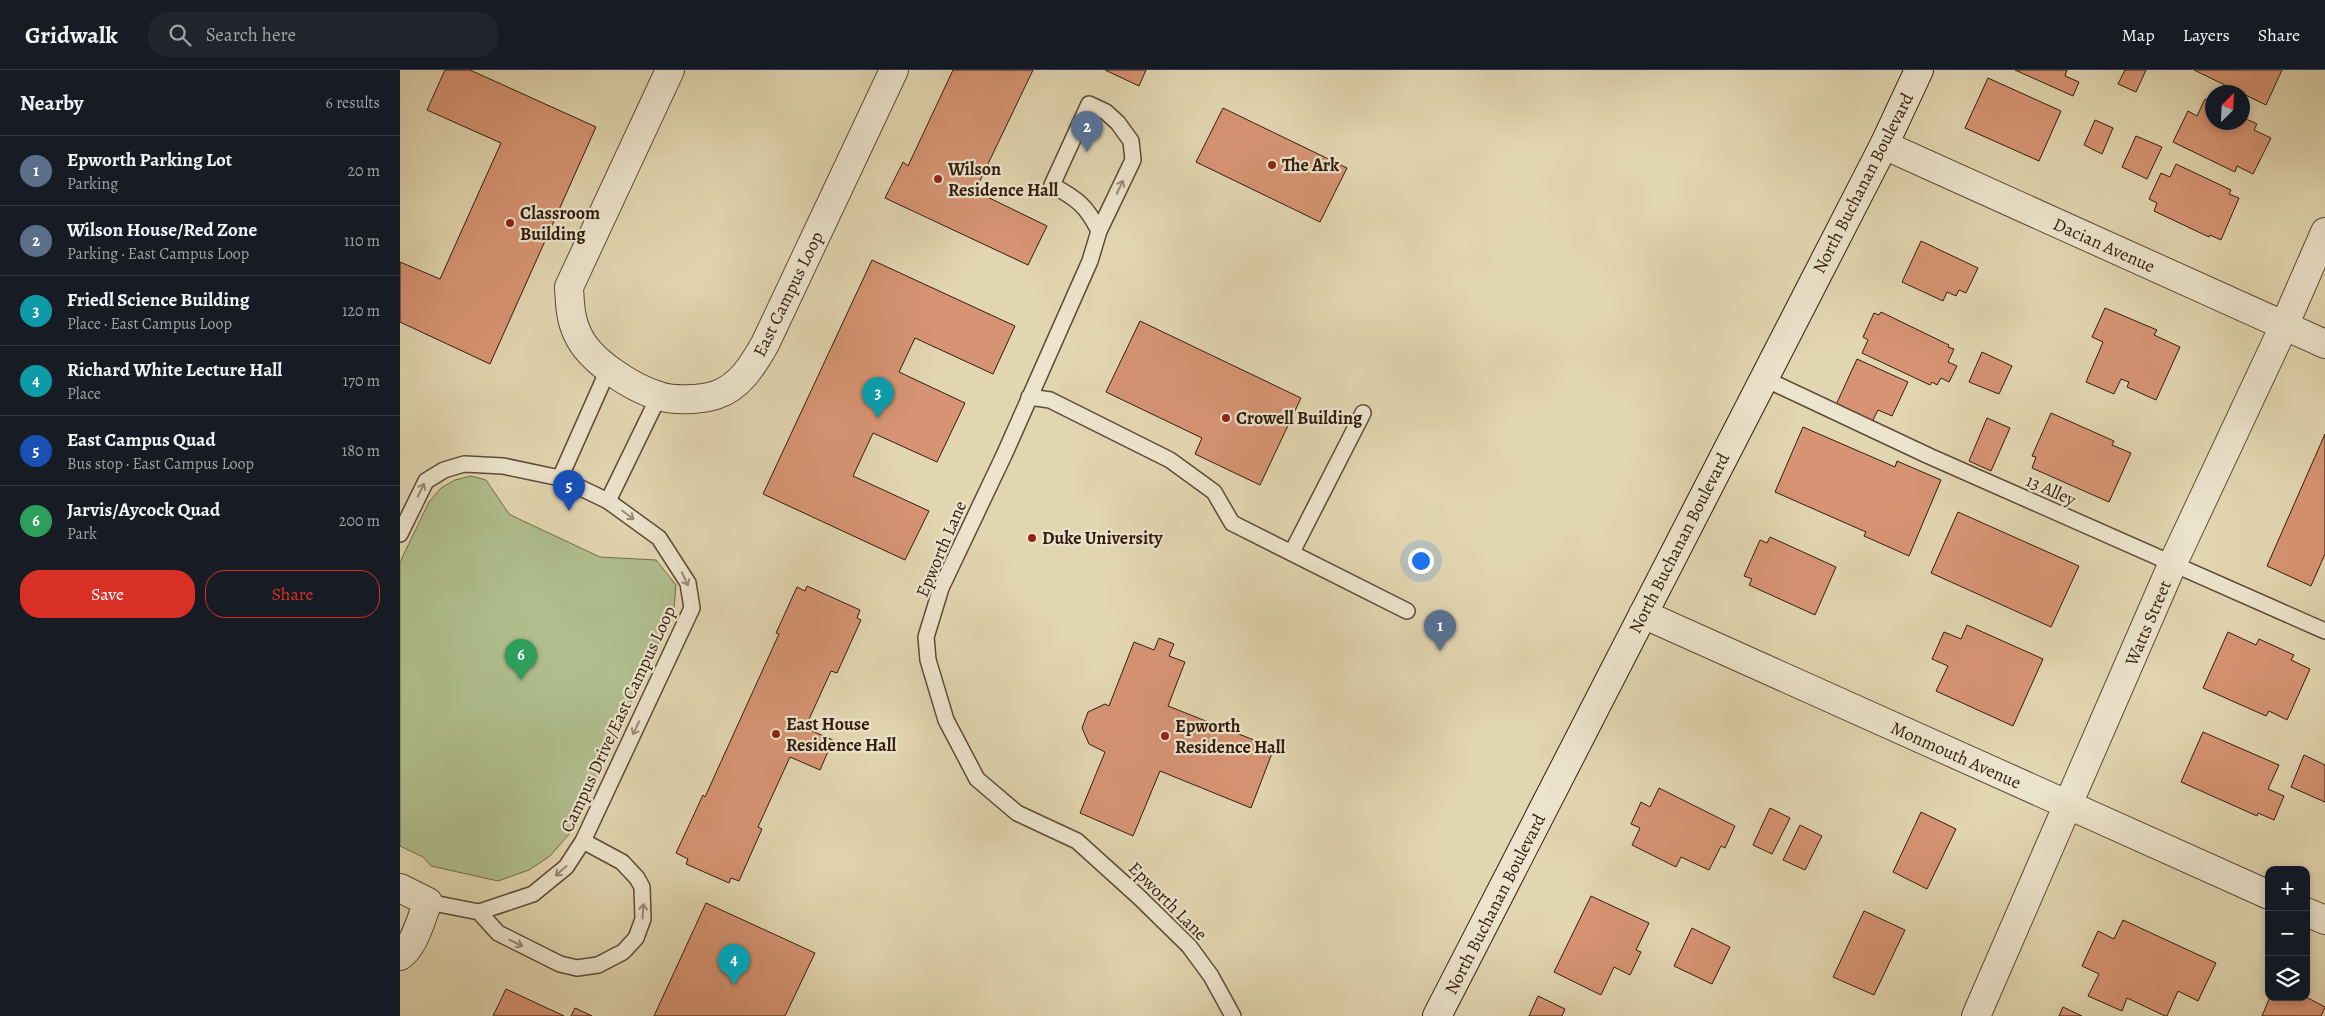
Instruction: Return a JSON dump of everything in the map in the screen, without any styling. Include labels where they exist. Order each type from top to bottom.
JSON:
[{"type":"street","name":"East Campus Loop","points":[[670,70],[569,287],[570,313],[578,337],[591,354],[608,370],[659,396],[687,399],[716,395],[737,382],[751,368],[765,344],[894,70]]},
{"type":"street","name":"North Buchanan Boulevard","points":[[1437,1016],[1884,145],[1919,70]]},
{"type":"street","name":"Dacian Avenue","points":[[1884,145],[2325,344]]},
{"type":"street","name":"Watts Street","points":[[1976,1016],[2069,806],[2172,565],[2284,326],[2325,232]]},
{"type":"street","name":"Monmouth Avenue","points":[[1643,614],[2265,893]]},
{"type":"street","points":[[400,888],[428,902],[413,938],[405,953],[400,956]]},
{"type":"street","points":[[2310,914],[2325,920]]},
{"type":"lane","name":"Epworth Lane","points":[[1100,231],[1089,211],[1072,196],[1052,185],[1089,104],[1106,112],[1118,123],[1131,141],[1132,160],[1100,231],[1090,261],[941,588],[926,637],[928,660],[946,720],[977,779],[1017,813],[1077,842],[1139,896],[1189,946],[1211,976],[1233,1016]]},
{"type":"lane","points":[[560,478],[608,370]]},
{"type":"lane","name":"13 Alley","points":[[1763,378],[2172,565],[2325,631]]},
{"type":"lane","points":[[608,500],[659,396]]},
{"type":"lane","points":[[1029,397],[1050,400],[1170,460],[1214,492],[1232,523],[1407,611]]},
{"type":"lane","points":[[1292,552],[1363,413]]},
{"type":"lane","name":"Campus Drive/East Campus Loop","points":[[400,534],[426,481],[444,470],[464,464],[502,466],[560,478],[608,500],[659,538],[688,583],[692,608],[583,841],[566,867],[533,894],[480,912]]},
{"type":"lane","points":[[428,902],[480,912],[498,933],[560,964],[588,968],[607,962],[623,952],[636,938],[643,919],[642,887],[637,878],[622,862],[583,841]]},
{"type":"green space","points":[[471,476],[486,480],[509,514],[600,557],[656,560],[676,585],[674,609],[571,832],[550,856],[529,870],[498,881],[431,866],[423,857],[400,846],[400,562],[429,502],[441,488],[455,480]]},
{"type":"building","name":"Classroom Building","points":[[445,70],[470,70],[596,127],[490,364],[400,322],[400,262],[440,279],[501,143],[427,110]]},
{"type":"building","name":"Wilson Residence Hall","points":[[953,70],[1033,70],[975,191],[1047,226],[1028,265],[885,198],[903,162],[908,166]]},
{"type":"building","points":[[1105,70],[1146,70],[1139,86]]},
{"type":"building","points":[[2015,70],[2067,70],[2065,76],[2079,82],[2073,96]]},
{"type":"building","points":[[2125,70],[2146,70],[2136,92],[2118,84]]},
{"type":"building","points":[[2194,70],[2282,70],[2266,105],[2250,97],[2250,85],[2225,85]]},
{"type":"building","points":[[1988,78],[2061,111],[2039,161],[1965,128]]},
{"type":"building","points":[[2205,99],[2205,130],[2250,130],[2250,121],[2257,124],[2254,130],[2271,138],[2253,174],[2237,166],[2235,172],[2173,142],[2188,111],[2197,116]]},
{"type":"building","name":"The Ark","points":[[1223,108],[1347,168],[1320,222],[1196,162]]},
{"type":"building","points":[[2095,120],[2113,128],[2102,154],[2084,145]]},
{"type":"building","points":[[2136,136],[2162,147],[2147,179],[2122,167]]},
{"type":"building","points":[[2176,164],[2231,190],[2229,194],[2239,198],[2221,240],[2210,235],[2209,237],[2154,211],[2157,203],[2149,199],[2161,173],[2170,177]]},
{"type":"building","points":[[1921,241],[1978,268],[1966,293],[1959,290],[1956,296],[1947,292],[1943,301],[1902,282]]},
{"type":"building","points":[[872,260],[1015,326],[993,374],[915,338],[899,372],[965,403],[937,462],[873,433],[853,476],[929,511],[905,560],[763,494]]},
{"type":"building","points":[[2105,308],[2157,330],[2154,335],[2180,347],[2156,400],[2127,387],[2129,382],[2121,379],[2114,394],[2086,382],[2103,342],[2092,337]]},
{"type":"building","points":[[1881,312],[1954,349],[1948,362],[1957,366],[1949,382],[1941,378],[1937,385],[1932,382],[1930,385],[1862,353],[1868,340],[1863,337],[1874,313],[1879,315]]},
{"type":"building","name":"Crowell Building","points":[[1140,321],[1301,398],[1260,485],[1195,454],[1202,438],[1106,392]]},
{"type":"building","points":[[1982,352],[2012,366],[1999,394],[1969,382]]},
{"type":"building","points":[[1857,359],[1908,382],[1892,416],[1878,410],[1871,424],[1835,407]]},
{"type":"building","points":[[2051,413],[2114,441],[2112,445],[2131,453],[2109,502],[2032,468],[2036,457],[2032,456]]},
{"type":"building","points":[[1987,418],[2010,428],[1991,471],[1969,461]]},
{"type":"building","points":[[1803,427],[1895,467],[1897,461],[1941,480],[1909,556],[1864,536],[1866,532],[1775,492]]},
{"type":"building","points":[[2325,434],[2325,554],[2311,586],[2267,566]]},
{"type":"building","points":[[1958,512],[2079,566],[2051,627],[1931,573]]},
{"type":"building","points":[[1770,537],[1836,567],[1815,615],[1749,585],[1752,579],[1744,576],[1760,540],[1767,543]]},
{"type":"building","name":"East House Residence Hall","points":[[807,586],[860,610],[857,618],[861,620],[837,673],[831,671],[805,728],[833,740],[820,770],[790,757],[758,827],[762,829],[739,881],[731,878],[729,883],[686,864],[688,859],[676,853],[703,795],[705,797],[779,634],[776,633],[797,587],[805,591]]},
{"type":"building","points":[[1967,625],[2043,659],[2013,726],[1936,691],[1948,666],[1932,659],[1944,632],[1961,639]]},
{"type":"building","points":[[2228,632],[2256,645],[2259,639],[2294,655],[2291,660],[2310,669],[2287,720],[2269,711],[2266,716],[2203,688]]},
{"type":"building","name":"Epworth Residence Hall","points":[[1159,638],[1174,644],[1169,656],[1185,662],[1168,706],[1274,748],[1251,808],[1160,771],[1133,836],[1080,813],[1105,752],[1089,744],[1082,728],[1088,712],[1105,704],[1109,706],[1134,642],[1154,650]]},
{"type":"building","points":[[2203,732],[2279,765],[2268,789],[2284,796],[2274,820],[2258,813],[2257,816],[2181,782]]},
{"type":"building","points":[[2304,755],[2325,765],[2325,802],[2291,787]]},
{"type":"building","points":[[1659,788],[1735,826],[1725,848],[1721,846],[1709,870],[1681,857],[1676,867],[1632,845],[1640,828],[1631,824],[1641,802],[1650,807]]},
{"type":"building","points":[[1770,808],[1790,818],[1772,854],[1753,845]]},
{"type":"building","points":[[1921,812],[1956,829],[1927,889],[1893,872]]},
{"type":"building","points":[[1800,825],[1822,836],[1805,870],[1783,860]]},
{"type":"building","points":[[1591,896],[1649,923],[1636,950],[1641,952],[1630,975],[1614,967],[1601,995],[1554,972]]},
{"type":"building","points":[[706,903],[815,953],[785,1016],[654,1016]]},
{"type":"building","points":[[1864,911],[1905,930],[1874,995],[1833,977]]},
{"type":"building","points":[[2123,920],[2216,963],[2198,1001],[2178,991],[2167,1016],[2165,1016],[2127,998],[2122,1011],[2088,996],[2099,974],[2082,966],[2098,931],[2114,939]]},
{"type":"building","points":[[1692,928],[1730,947],[1712,984],[1674,966]]},
{"type":"building","points":[[506,989],[564,1016],[493,1016]]},
{"type":"building","points":[[1538,996],[1565,1009],[1562,1016],[1529,1016]]},
{"type":"building","points":[[2310,999],[2325,1007],[2321,1016],[2262,1016],[2268,1001],[2310,1001]]},
{"type":"building","points":[[2063,1007],[2082,1016],[2059,1016]]},
{"type":"building","points":[[575,1008],[592,1016],[571,1016]]},
{"type":"place","name":"Wilson House/Red Zone","points":[[1087,152]]},
{"type":"place","name":"The Ark","points":[[1272,165]]},
{"type":"place","name":"Wilson Residence Hall","points":[[938,179]]},
{"type":"place","name":"Classroom Building","points":[[510,223]]},
{"type":"place","name":"Friedl Science Building","points":[[878,418]]},
{"type":"place","name":"Crowell Building","points":[[1226,418]]},
{"type":"place","name":"East Campus Quad","points":[[569,511]]},
{"type":"place","name":"Duke University","points":[[1032,538]]},
{"type":"place","name":"Epworth Parking Lot","points":[[1440,651]]},
{"type":"place","name":"Jarvis/Aycock Quad","points":[[521,680]]},
{"type":"place","name":"East House Residence Hall","points":[[776,734]]},
{"type":"place","name":"Epworth Residence Hall","points":[[1165,736]]},
{"type":"place","name":"Richard White Lecture Hall","points":[[734,985]]}]
